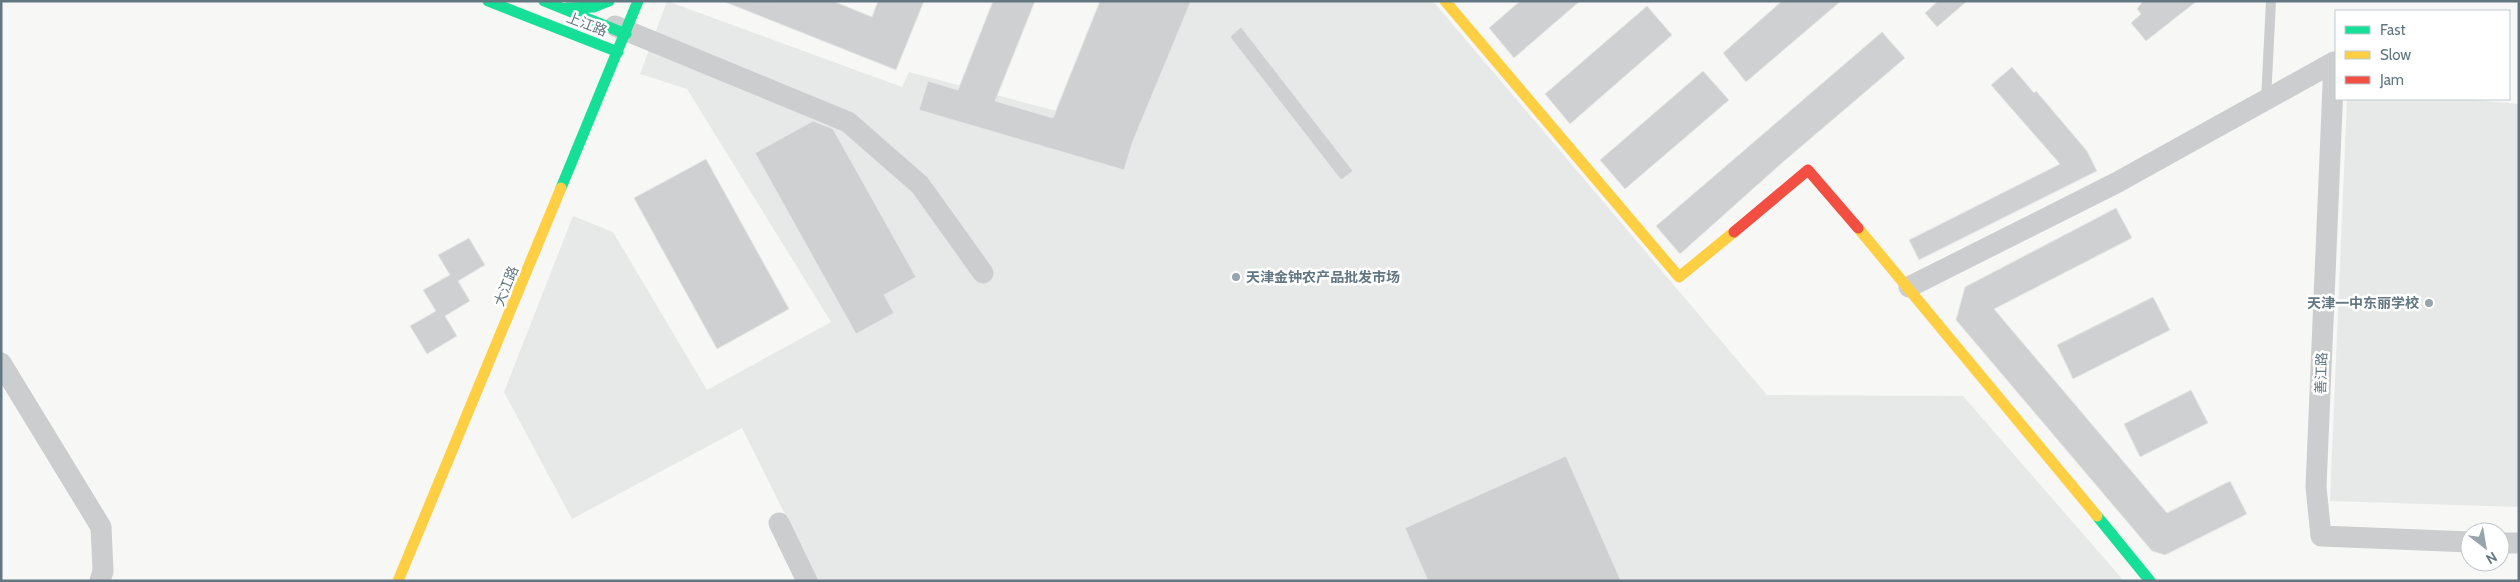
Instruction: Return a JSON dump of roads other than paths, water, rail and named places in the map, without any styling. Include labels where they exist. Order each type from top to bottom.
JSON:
[{"type":"street","name":"上江路","points":[[488,1],[618,52]]},
{"type":"street","name":"上江路","points":[[544,1],[560,8],[618,21]]},
{"type":"street","points":[[560,8],[594,7],[609,1]]},
{"type":"street","points":[[618,21],[633,1]]},
{"type":"street","name":"大江路","points":[[390,581],[450,443],[618,21],[638,1]]},
{"type":"street","points":[[1445,1],[1679,277],[1808,170],[1909,286],[2150,581]]},
{"type":"street","points":[[554,27],[576,28],[618,21],[848,122],[920,185],[983,272]]},
{"type":"street","name":"大江路","points":[[398,581],[618,52],[618,21]]},
{"type":"street","name":"善江路","points":[[2266,101],[2334,62],[2316,487],[2321,536],[2460,542]]},
{"type":"street","points":[[1909,286],[2116,183],[2266,101]]},
{"type":"street","points":[[1,363],[101,527],[103,571],[100,581]]},
{"type":"street","points":[[779,523],[807,581]]},
{"type":"lane","points":[[2266,101],[2271,1]]},
{"type":"place","name":"天津金钟农产品批发市场","points":[[1236,277]]},
{"type":"place","name":"天津一中东丽学校","points":[[2429,303]]}]
